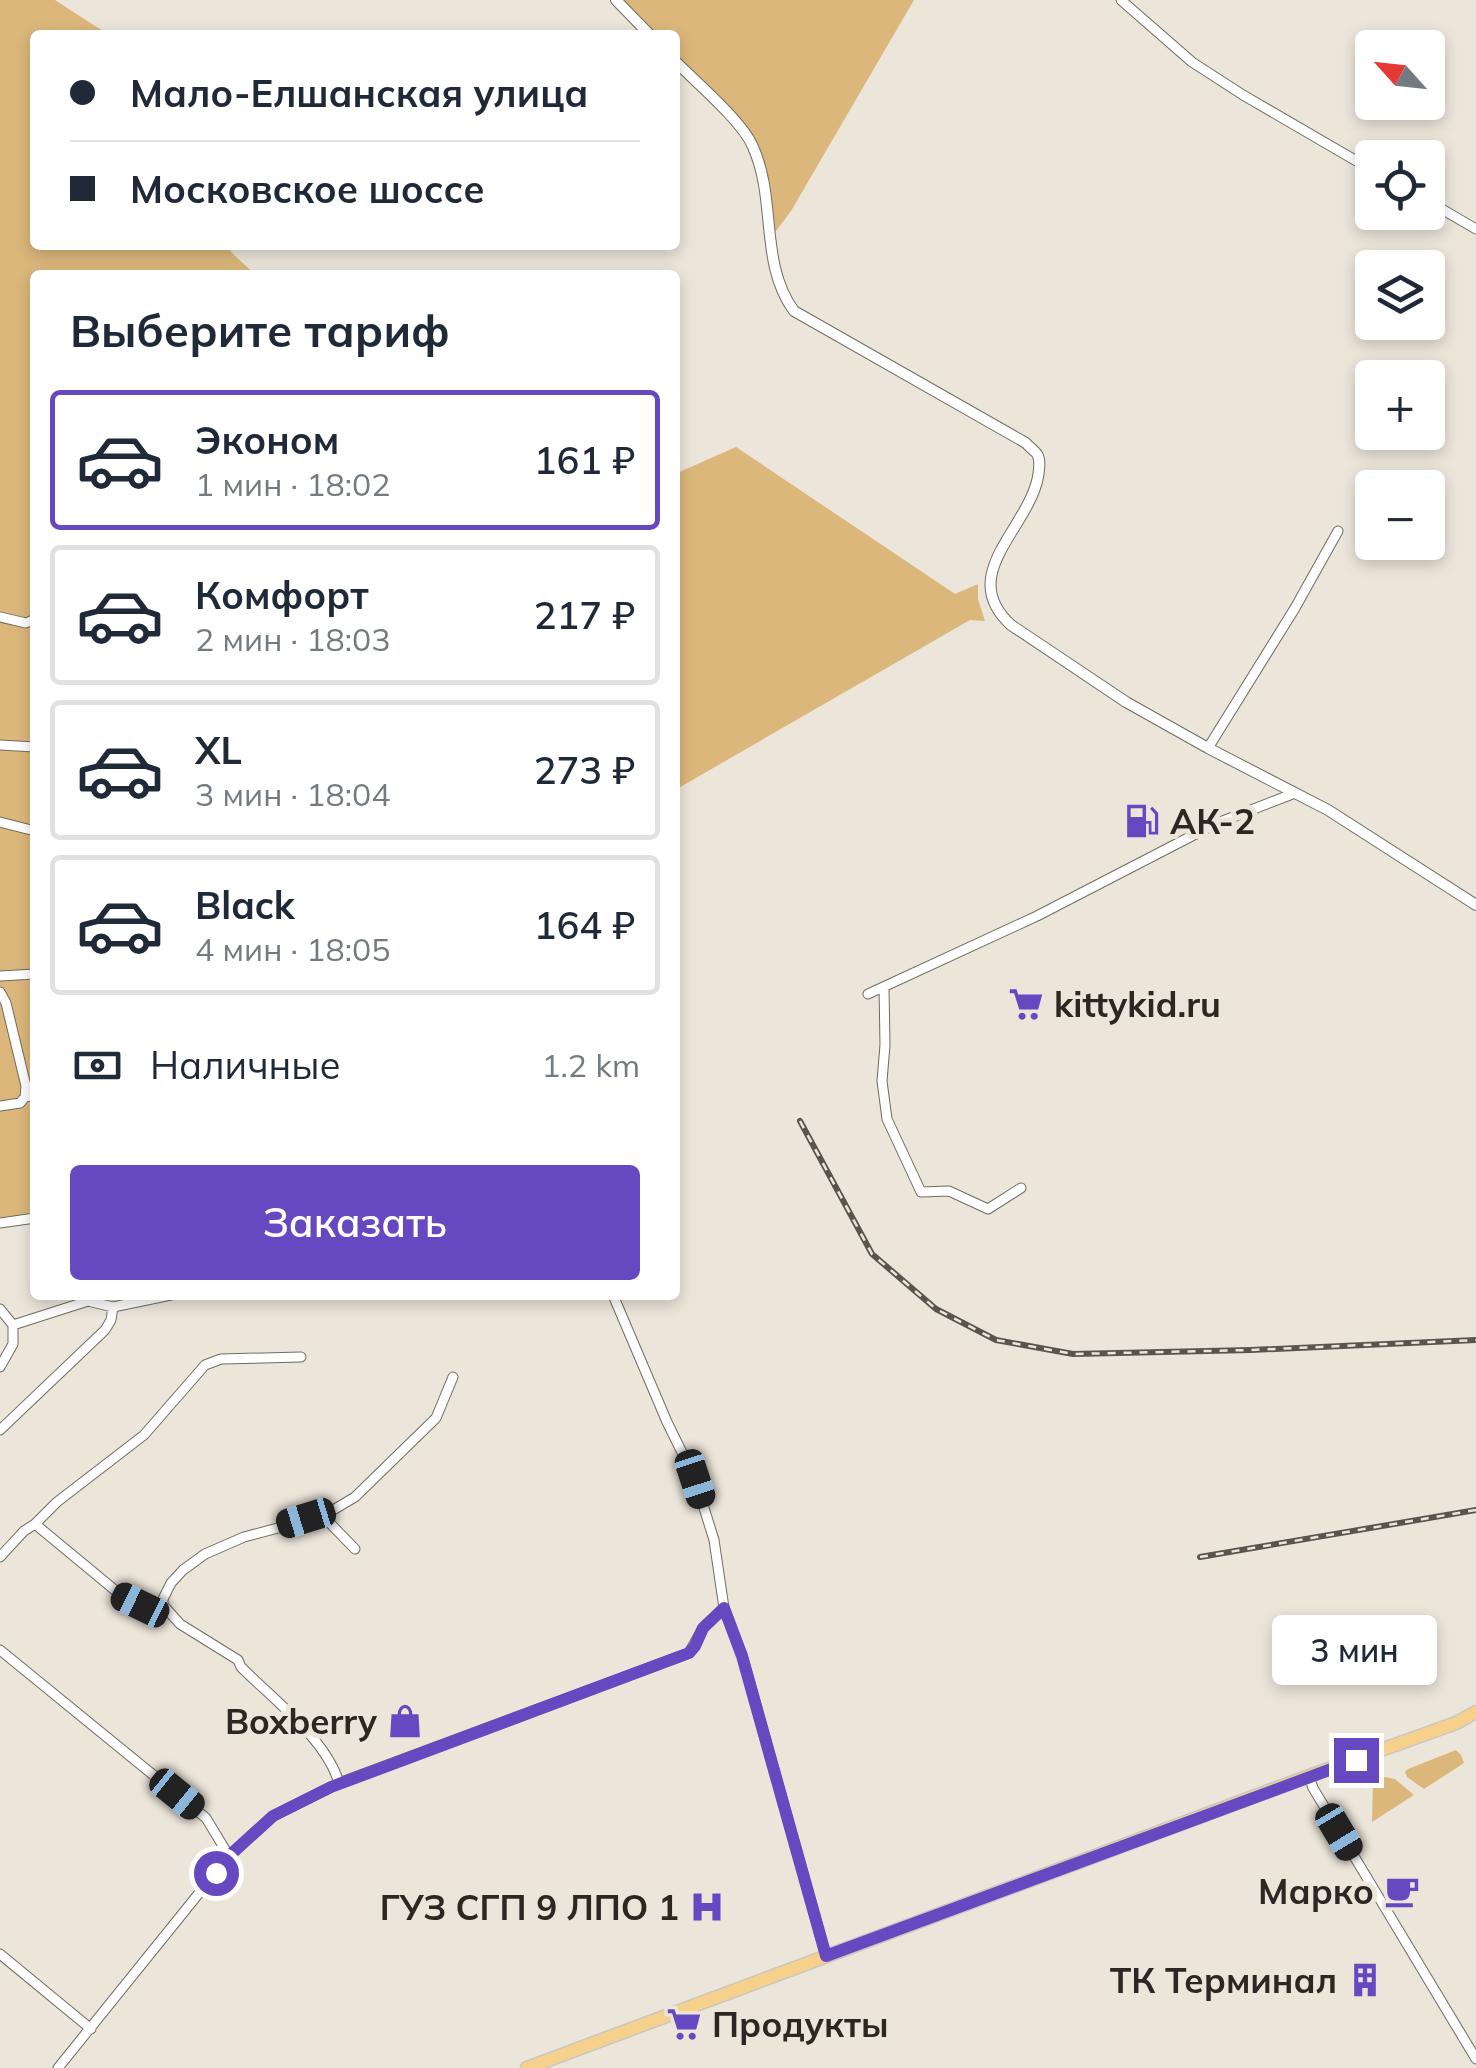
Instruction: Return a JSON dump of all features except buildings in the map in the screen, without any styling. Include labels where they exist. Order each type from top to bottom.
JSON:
[{"type":"main road","points":[[527,2068],[1456,1723],[1476,1712]]},
{"type":"street","points":[[616,0],[645,30]]},
{"type":"street","points":[[1120,0],[1192,62],[1355,160]]},
{"type":"street","points":[[680,66],[752,142],[764,187],[777,282],[794,311],[1026,443],[1037,454],[1040,468],[1036,487],[991,577],[990,598],[996,612],[1126,702],[1328,810],[1476,904]]},
{"type":"street","points":[[1445,211],[1476,228]]},
{"type":"street","points":[[1208,748],[1295,608],[1338,530]]},
{"type":"street","points":[[0,617],[30,621]]},
{"type":"street","points":[[0,745],[30,746]]},
{"type":"street","points":[[868,994],[1037,916],[1215,824],[1295,794]]},
{"type":"street","points":[[0,822],[30,830]]},
{"type":"street","points":[[0,976],[30,974]]},
{"type":"street","points":[[884,986],[882,1081],[887,1119],[921,1192],[950,1191],[988,1209],[1021,1188]]},
{"type":"street","points":[[0,992],[27,1098],[0,1106]]},
{"type":"street","points":[[0,1222],[30,1219]]},
{"type":"street","points":[[13,1325],[88,1301],[113,1307],[147,1300]]},
{"type":"street","points":[[615,1300],[666,1422],[695,1479],[714,1540],[724,1608],[742,1656],[826,1956]]},
{"type":"street","points":[[0,1430],[105,1330],[113,1307]]},
{"type":"street","points":[[0,1309],[13,1325],[8,1357],[0,1367]]},
{"type":"street","points":[[0,1557],[57,1502],[144,1435],[205,1365],[221,1360],[301,1356]]},
{"type":"street","points":[[339,1783],[321,1746],[238,1660],[180,1624],[163,1606],[163,1600],[171,1583],[205,1554],[244,1537],[323,1516],[355,1498],[425,1429],[440,1409],[453,1377]]},
{"type":"street","points":[[323,1516],[355,1549]]},
{"type":"street","points":[[35,1524],[122,1596],[140,1605],[163,1606]]},
{"type":"street","points":[[58,2068],[229,1856],[273,1816],[339,1783],[689,1653],[703,1628],[724,1608]]},
{"type":"street","points":[[0,1650],[206,1818],[229,1856]]},
{"type":"street","points":[[1309,1776],[1476,2060]]},
{"type":"street","points":[[0,1954],[91,2029]]},
{"type":"shaded area","points":[[0,0],[55,0],[101,30],[30,30],[30,250],[230,250],[251,270],[30,270],[30,1213],[0,1219]]},
{"type":"shaded area","points":[[616,0],[914,0],[791,211],[776,231],[769,233],[752,142],[680,66],[680,30],[645,30]]},
{"type":"shaded area","points":[[736,447],[955,594],[978,584],[985,621],[970,620],[680,787],[680,472]]},
{"type":"shaded area","points":[[1456,1750],[1464,1763],[1424,1789],[1407,1777],[1408,1769]]},
{"type":"shaded area","points":[[1385,1777],[1395,1779],[1414,1795],[1372,1822],[1373,1784]]},
{"type":"railway","points":[[800,1121],[872,1254],[936,1309],[996,1340],[1073,1354],[1476,1340]]},
{"type":"railway","points":[[1200,1557],[1476,1510]]},
{"type":"place","name":"АК-2","points":[[1142,821]]},
{"type":"place","name":"kittykid.ru","points":[[1026,1004]]},
{"type":"place","name":"Boxberry","points":[[405,1721]]},
{"type":"place","name":"Марко","points":[[1402,1891]]},
{"type":"place","name":"ГУЗ СГП 9 ЛПО 1","points":[[707,1907]]},
{"type":"place","name":"ТК Терминал","points":[[1365,1980]]},
{"type":"place","name":"Продукты","points":[[684,2024]]},
{"type":"route","points":[[216,1873],[273,1816],[339,1783],[689,1653],[703,1628],[724,1608],[742,1656],[826,1956],[1356,1760]]}]
